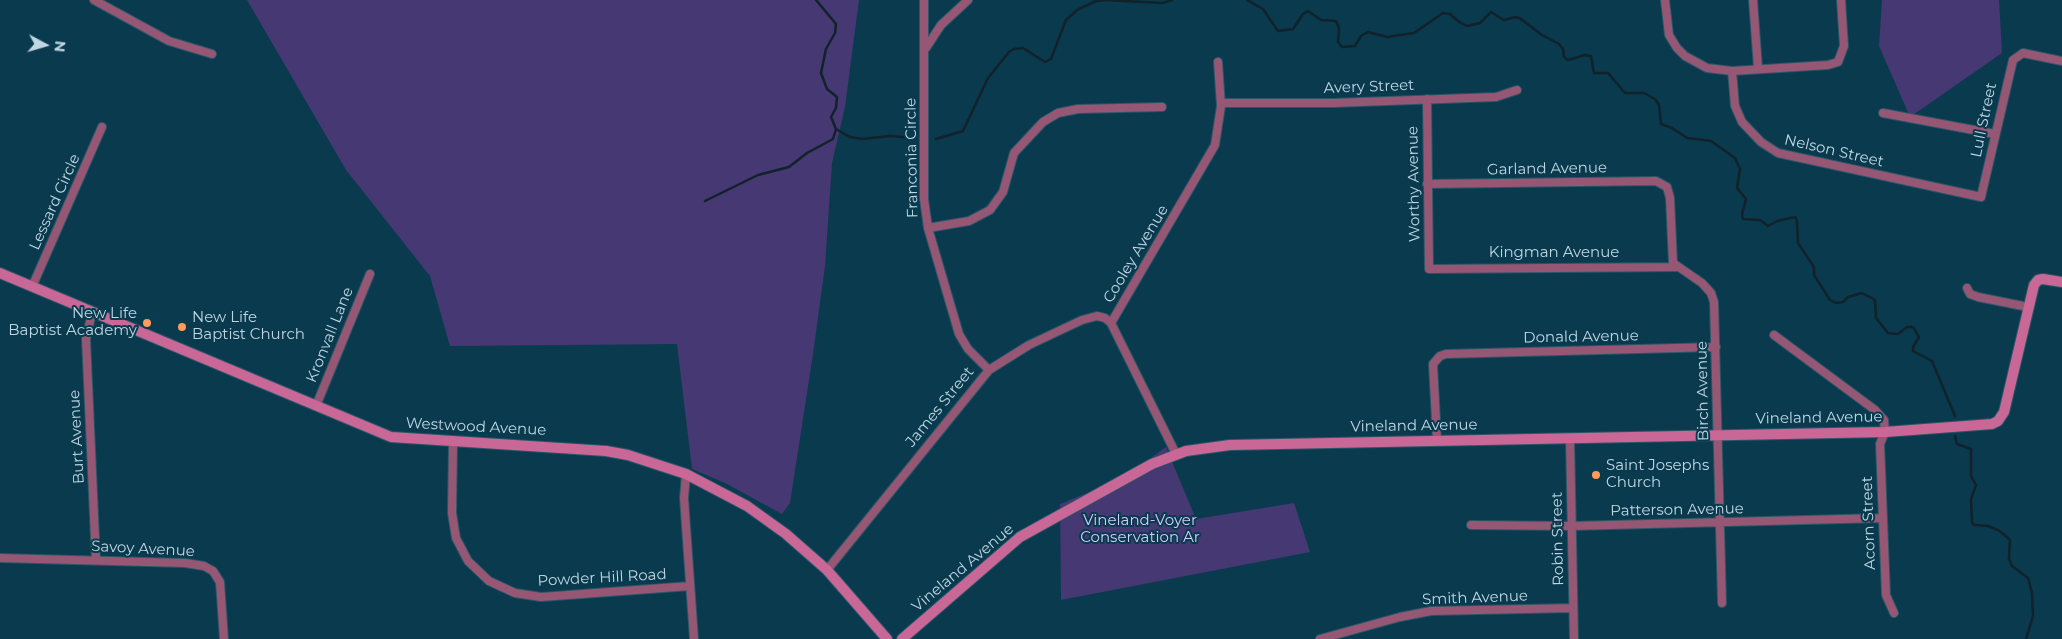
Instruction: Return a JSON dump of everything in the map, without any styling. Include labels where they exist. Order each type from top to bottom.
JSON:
[{"type":"street","points":[[94,0],[169,41],[212,54]]},
{"type":"street","name":"Franconia Circle","points":[[924,0],[924,199],[928,228],[959,334],[968,349],[989,370]]},
{"type":"street","points":[[925,49],[941,25],[968,0]]},
{"type":"street","points":[[1665,0],[1669,35],[1676,48],[1685,56],[1707,68],[1732,71],[1828,65],[1838,62],[1844,46],[1842,0]]},
{"type":"street","points":[[1753,0],[1758,68]]},
{"type":"street","name":"Lull Street","points":[[1981,196],[2010,66],[2016,56],[2021,54],[2062,61]]},
{"type":"street","name":"Cooley Avenue","points":[[1176,454],[1111,323],[1211,154],[1218,133],[1221,103],[1218,62]]},
{"type":"street","name":"Nelson Street","points":[[1732,71],[1735,106],[1742,122],[1761,142],[1778,153],[1981,196]]},
{"type":"street","name":"Avery Street","points":[[1221,103],[1333,103],[1496,97],[1517,90]]},
{"type":"street","name":"Worthy Avenue","points":[[1427,99],[1429,269]]},
{"type":"street","points":[[928,228],[969,221],[990,210],[1003,192],[1014,153],[1031,133],[1048,118],[1063,111],[1162,107]]},
{"type":"street","points":[[1883,113],[1995,134]]},
{"type":"street","name":"Lessard Circle","points":[[32,288],[102,127]]},
{"type":"street","name":"Garland Avenue","points":[[1427,184],[1656,181],[1666,186],[1670,198],[1671,259],[1679,267]]},
{"type":"street","name":"Kingman Avenue","points":[[1429,269],[1679,267]]},
{"type":"street","name":"Birch Avenue","points":[[1679,267],[1702,283],[1713,298],[1716,347],[1722,603]]},
{"type":"street","name":"Westwood Avenue","points":[[0,273],[390,437],[453,442],[557,446],[606,451],[628,455],[686,474],[765,518],[827,570],[887,639]]},
{"type":"street","name":"Kronvall Lane","points":[[316,406],[370,274]]},
{"type":"street","points":[[1967,288],[1970,294],[1978,297],[2028,307],[2032,289],[2040,279],[2062,282]]},
{"type":"street","name":"Vineland Avenue","points":[[902,639],[1020,537],[1092,496],[1176,454],[1230,445],[1885,432],[1987,425],[1998,421],[2004,412],[2028,307]]},
{"type":"street","name":"Burt Avenue","points":[[92,313],[86,339],[96,560]]},
{"type":"street","name":"James Street","points":[[827,570],[989,370],[1030,344],[1082,320],[1097,316],[1105,318],[1111,323]]},
{"type":"street","points":[[1774,335],[1876,410],[1884,420],[1885,432]]},
{"type":"street","name":"Donald Avenue","points":[[1437,440],[1432,370],[1435,360],[1446,354],[1716,347]]},
{"type":"street","name":"Acorn Street","points":[[1885,432],[1880,444],[1882,518],[1886,595],[1894,613]]},
{"type":"street","name":"Robin Street","points":[[1570,438],[1574,639]]},
{"type":"street","name":"Powder Hill Road","points":[[453,442],[452,514],[456,538],[468,561],[489,582],[515,593],[541,597],[690,586]]},
{"type":"street","points":[[686,474],[684,498],[694,639]]},
{"type":"street","name":"Patterson Avenue","points":[[1471,525],[1571,526],[1882,518]]},
{"type":"street","name":"Savoy Avenue","points":[[0,558],[184,563],[204,566],[213,571],[220,582],[224,639]]},
{"type":"street","name":"Smith Avenue","points":[[1320,639],[1400,617],[1431,611],[1573,608]]},
{"type":"green space","points":[[247,0],[859,0],[845,107],[832,163],[825,266],[813,354],[790,503],[782,514],[725,483],[692,469],[677,344],[450,346],[430,276],[346,170]]},
{"type":"green space","points":[[1882,0],[1999,0],[2002,53],[1910,117],[1879,46]]},
{"type":"green space","name":"Vineland-Voyer Conservation Ar","points":[[1166,447],[1196,519],[1294,503],[1310,552],[1061,600],[1060,504],[1123,478]]},
{"type":"waterway","points":[[816,0],[836,24],[835,33],[826,49],[821,73],[827,89],[837,97],[836,108],[831,117],[836,129],[850,137],[862,139],[890,136],[915,138]]},
{"type":"waterway","points":[[936,139],[963,131],[988,78],[1009,52],[1014,49],[1023,48],[1045,62],[1051,59],[1066,20],[1077,10],[1096,1],[1162,3],[1172,0]]},
{"type":"waterway","points":[[1247,0],[1263,9],[1278,31],[1293,29],[1303,14],[1308,11],[1321,20],[1336,21],[1339,28],[1338,42],[1342,47],[1355,46],[1361,36],[1368,32],[1387,37],[1414,33],[1443,13],[1450,14],[1467,26],[1480,23],[1491,12],[1504,20],[1516,17],[1521,19],[1542,35],[1559,44],[1563,49],[1564,57],[1568,60],[1585,55],[1591,56],[1594,73],[1608,73],[1625,93],[1644,93],[1655,99],[1659,105],[1661,124],[1672,128],[1687,138],[1711,141],[1735,158],[1740,169],[1737,188],[1746,199],[1742,214],[1743,219],[1760,220],[1768,226],[1777,221],[1795,217],[1797,221],[1798,243],[1814,267],[1814,275],[1830,300],[1836,303],[1843,302],[1848,297],[1862,293],[1875,300],[1876,318],[1888,333],[1898,334],[1907,327],[1913,327],[1919,337],[1913,347],[1913,351],[1932,361],[1955,416]]},
{"type":"waterway","points":[[705,201],[758,175],[789,167],[807,153],[833,139],[836,129]]},
{"type":"waterway","points":[[1955,436],[1957,444],[1971,449],[1971,476],[1976,485],[1971,499],[1972,522],[1974,525],[1988,526],[1998,530],[2007,537],[2010,540],[2009,559],[2012,566],[2028,578],[2032,593],[2033,616],[2026,639]]},
{"type":"place","name":"New Life Baptist Academy","points":[[147,323]]},
{"type":"place","name":"New Life Baptist Church","points":[[182,327]]},
{"type":"place","name":"Saint Josephs Church","points":[[1596,475]]}]
